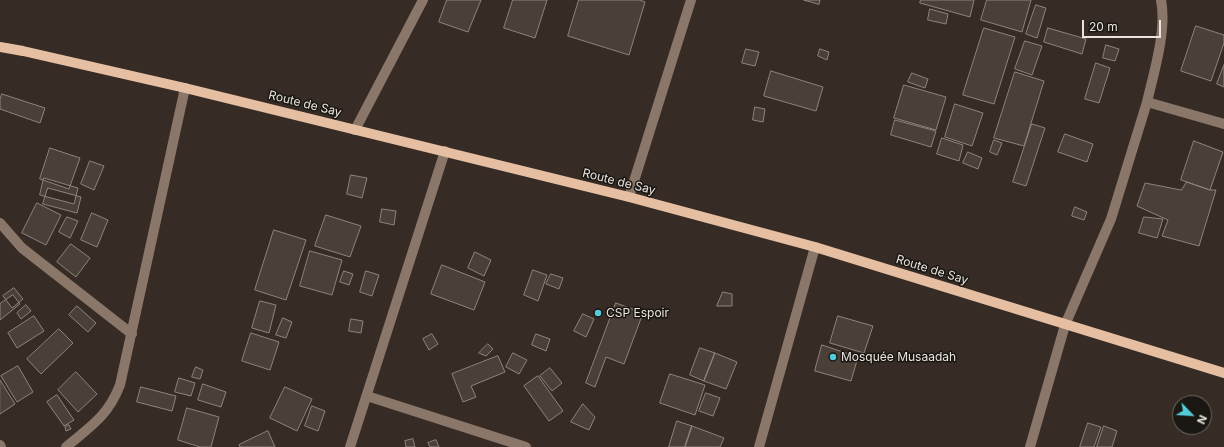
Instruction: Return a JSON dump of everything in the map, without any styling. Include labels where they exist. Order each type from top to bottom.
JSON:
[{"type":"main road","name":"Route de Say","points":[[0,47],[31,52],[184,88],[629,197],[815,247],[1224,374]]},
{"type":"street","points":[[355,130],[423,0]]},
{"type":"street","points":[[629,197],[691,0]]},
{"type":"street","points":[[1030,447],[1065,325],[1111,219],[1147,102],[1163,26],[1161,0]]},
{"type":"street","points":[[66,447],[100,418],[111,405],[120,385],[184,88]]},
{"type":"street","points":[[1147,102],[1224,124]]},
{"type":"street","points":[[350,447],[445,152]]},
{"type":"street","points":[[0,223],[22,248],[132,334]]},
{"type":"street","points":[[759,447],[815,247]]},
{"type":"street","points":[[366,396],[526,447]]},
{"type":"building","points":[[447,0],[481,0],[468,32],[439,22]]},
{"type":"building","points":[[513,0],[547,0],[535,38],[504,28]]},
{"type":"building","points":[[579,0],[640,0],[645,2],[629,55],[568,36]]},
{"type":"building","points":[[804,0],[820,0],[819,4]]},
{"type":"building","points":[[921,0],[974,0],[970,17],[920,3]]},
{"type":"building","points":[[987,0],[1031,0],[1022,32],[981,20]]},
{"type":"building","points":[[1036,5],[1046,8],[1037,38],[1026,34]]},
{"type":"building","points":[[930,9],[948,14],[946,24],[928,20]]},
{"type":"building","points":[[1196,26],[1224,35],[1224,43],[1211,81],[1181,71]]},
{"type":"building","points":[[984,28],[1015,37],[994,104],[963,95]]},
{"type":"building","points":[[1048,28],[1086,39],[1082,54],[1044,42]]},
{"type":"building","points":[[1025,41],[1042,46],[1032,75],[1015,69]]},
{"type":"building","points":[[1106,45],[1119,49],[1115,61],[1103,58]]},
{"type":"building","points":[[746,49],[759,52],[755,66],[742,63]]},
{"type":"building","points":[[820,49],[829,52],[827,60],[818,56]]},
{"type":"building","points":[[1096,63],[1110,68],[1099,103],[1085,99]]},
{"type":"building","points":[[1224,65],[1224,87],[1217,84]]},
{"type":"building","points":[[771,71],[823,87],[816,111],[764,96]]},
{"type":"building","points":[[1015,72],[1044,81],[1024,146],[994,138]]},
{"type":"building","points":[[912,73],[928,79],[925,88],[908,82]]},
{"type":"building","points":[[904,85],[946,97],[936,130],[894,118]]},
{"type":"building","points":[[2,94],[45,108],[40,123],[0,109]]},
{"type":"building","points":[[955,104],[983,113],[972,146],[945,137]]},
{"type":"building","points":[[755,107],[765,109],[763,122],[753,120]]},
{"type":"building","points":[[895,120],[936,131],[931,147],[891,135]]},
{"type":"building","points":[[1032,124],[1045,128],[1026,186],[1013,182]]},
{"type":"building","points":[[1065,134],[1093,144],[1087,162],[1058,152]]},
{"type":"building","points":[[942,138],[963,145],[959,161],[937,154]]},
{"type":"building","points":[[994,140],[1002,143],[997,155],[990,152]]},
{"type":"building","points":[[1194,141],[1223,152],[1210,190],[1181,180]]},
{"type":"building","points":[[50,148],[80,158],[69,189],[40,179]]},
{"type":"building","points":[[968,152],[982,158],[978,169],[963,163]]},
{"type":"building","points":[[90,161],[104,166],[94,190],[81,184]]},
{"type":"building","points":[[351,175],[367,178],[362,198],[347,194]]},
{"type":"building","points":[[44,178],[78,188],[74,204],[40,195]]},
{"type":"building","points":[[1187,182],[1210,190],[1216,190],[1199,246],[1162,236],[1168,220],[1137,206],[1145,183],[1181,190]]},
{"type":"building","points":[[48,188],[81,197],[77,213],[43,204]]},
{"type":"building","points":[[37,203],[61,215],[46,245],[22,233]]},
{"type":"building","points":[[1075,207],[1087,212],[1084,220],[1072,216]]},
{"type":"building","points":[[382,209],[396,211],[394,225],[380,222]]},
{"type":"building","points":[[92,213],[108,220],[97,247],[81,240]]},
{"type":"building","points":[[326,215],[361,226],[350,257],[315,246]]},
{"type":"building","points":[[67,217],[78,221],[70,238],[59,232]]},
{"type":"building","points":[[1144,217],[1163,219],[1157,238],[1139,233]]},
{"type":"building","points":[[274,230],[306,240],[286,300],[255,290]]},
{"type":"building","points":[[71,244],[90,258],[76,277],[57,262]]},
{"type":"building","points":[[310,251],[342,260],[332,295],[300,286]]},
{"type":"building","points":[[475,252],[491,260],[484,276],[468,268]]},
{"type":"building","points":[[442,265],[485,282],[474,310],[431,294]]},
{"type":"building","points":[[533,270],[547,275],[538,301],[524,295]]},
{"type":"building","points":[[344,271],[353,274],[349,285],[340,282]]},
{"type":"building","points":[[366,271],[379,275],[372,296],[360,292]]},
{"type":"building","points":[[551,274],[563,278],[559,289],[546,284]]},
{"type":"building","points":[[14,288],[23,299],[12,308],[3,296]]},
{"type":"building","points":[[723,292],[732,294],[732,306],[717,306]]},
{"type":"building","points":[[13,295],[20,304],[0,320],[0,304]]},
{"type":"building","points":[[260,301],[276,305],[269,333],[252,328]]},
{"type":"building","points":[[616,303],[643,313],[624,364],[606,357],[595,387],[586,383]]},
{"type":"building","points":[[26,305],[31,311],[21,319],[17,313]]},
{"type":"building","points":[[77,306],[96,323],[88,332],[69,315]]},
{"type":"building","points":[[583,314],[594,319],[586,337],[574,331]]},
{"type":"building","points":[[34,316],[44,331],[17,348],[8,333]]},
{"type":"building","points":[[838,316],[873,326],[864,353],[830,343]]},
{"type":"building","points":[[283,318],[292,322],[286,338],[276,335]]},
{"type":"building","points":[[351,319],[363,321],[361,333],[349,331]]},
{"type":"building","points":[[59,329],[73,343],[41,374],[27,359]]},
{"type":"building","points":[[251,333],[279,342],[270,370],[242,361]]},
{"type":"building","points":[[432,334],[438,344],[429,350],[423,339]]},
{"type":"building","points":[[536,334],[550,339],[546,351],[532,345]]},
{"type":"building","points":[[488,344],[493,349],[486,356],[479,353]]},
{"type":"building","points":[[822,345],[858,357],[851,381],[815,371]]},
{"type":"building","points":[[700,348],[715,353],[704,381],[690,375]]},
{"type":"building","points":[[513,353],[527,360],[519,374],[506,367]]},
{"type":"building","points":[[715,353],[737,362],[726,389],[704,381]]},
{"type":"building","points":[[498,356],[505,372],[471,386],[476,397],[463,402],[452,374]]},
{"type":"building","points":[[18,366],[33,392],[17,402],[1,376]]},
{"type":"building","points":[[196,367],[203,370],[200,379],[192,377]]},
{"type":"building","points":[[550,368],[562,383],[552,391],[540,376]]},
{"type":"building","points":[[76,372],[97,394],[78,412],[58,390]]},
{"type":"building","points":[[670,374],[705,385],[695,415],[660,403]]},
{"type":"building","points":[[538,376],[563,411],[549,421],[524,386]]},
{"type":"building","points":[[179,378],[195,383],[191,396],[175,392]]},
{"type":"building","points":[[0,380],[15,404],[0,414]]},
{"type":"building","points":[[203,384],[226,392],[221,407],[198,400]]},
{"type":"building","points":[[141,387],[176,396],[172,411],[137,402]]},
{"type":"building","points":[[285,387],[312,399],[297,431],[270,418]]},
{"type":"building","points":[[706,393],[720,398],[713,416],[699,411]]},
{"type":"building","points":[[57,395],[74,420],[64,426],[47,402]]},
{"type":"building","points":[[583,404],[595,417],[589,430],[571,422]]},
{"type":"building","points":[[312,406],[325,411],[318,431],[305,426]]},
{"type":"building","points":[[187,408],[219,417],[211,447],[200,447],[178,440]]},
{"type":"building","points":[[677,421],[692,426],[685,447],[669,447]]},
{"type":"building","points":[[1088,423],[1101,427],[1094,447],[1080,447]]},
{"type":"building","points":[[69,425],[71,429],[66,431],[65,427]]},
{"type":"building","points":[[692,426],[724,438],[720,447],[685,447]]},
{"type":"building","points":[[1104,426],[1117,431],[1112,447],[1097,447]]},
{"type":"building","points":[[268,431],[275,447],[240,447],[239,445]]},
{"type":"building","points":[[413,439],[415,447],[406,447],[405,441]]},
{"type":"building","points":[[436,440],[439,447],[430,447],[428,443]]},
{"type":"place","name":"CSP Espoir","points":[[598,313]]},
{"type":"place","name":"Mosquée Musaadah","points":[[833,357]]}]
